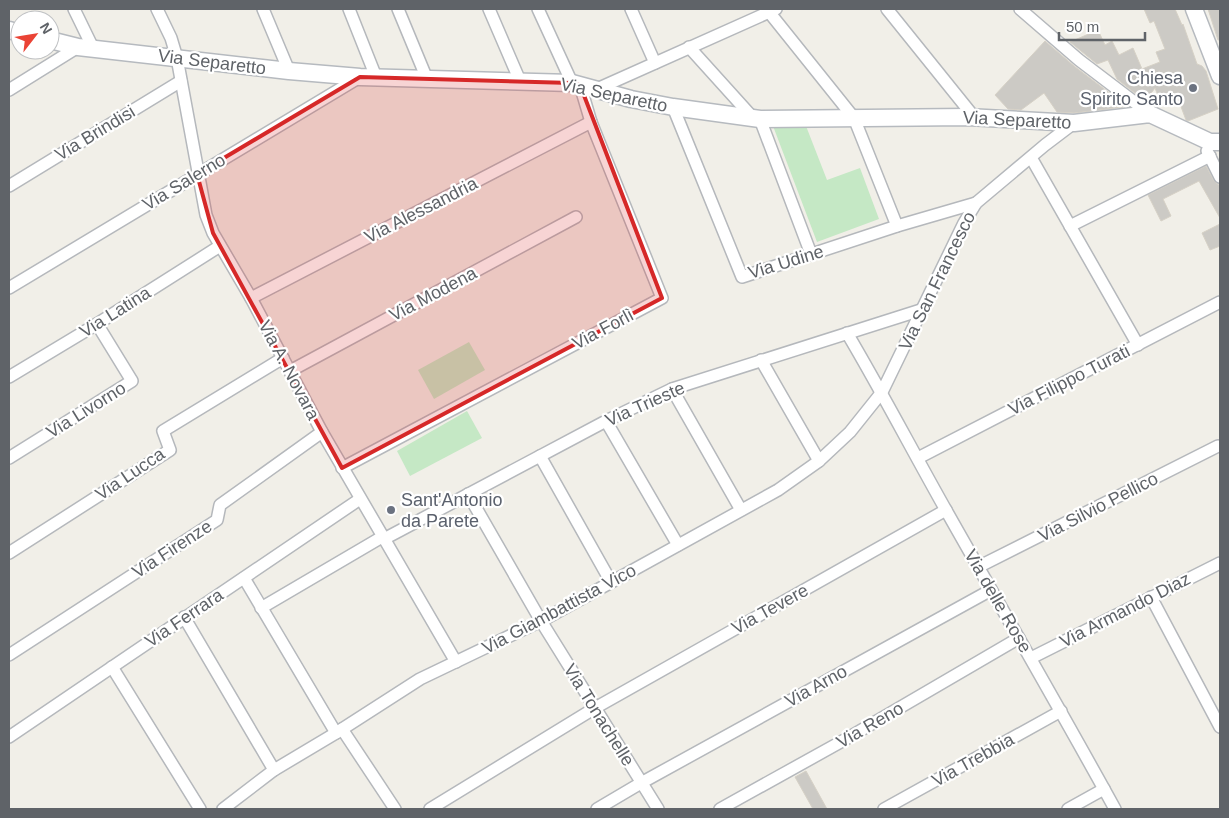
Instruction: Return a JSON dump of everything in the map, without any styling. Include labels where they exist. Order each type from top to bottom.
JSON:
[{"type":"street","points":[[9,90],[86,48],[74,9]]},
{"type":"street","name":"Via A. Novara","points":[[157,9],[171,38],[177,58],[206,215],[220,246],[251,298],[342,468],[456,662]]},
{"type":"street","points":[[263,9],[288,71]]},
{"type":"street","points":[[349,9],[368,77]]},
{"type":"street","points":[[398,9],[427,79]]},
{"type":"street","points":[[489,9],[520,81]]},
{"type":"street","name":"Via Forlì","points":[[342,468],[662,298],[576,84],[538,9]]},
{"type":"street","points":[[631,9],[655,63]]},
{"type":"street","points":[[887,9],[974,117]]},
{"type":"street","points":[[1020,9],[1079,60],[1150,114],[1200,138],[1210,142],[1220,142]]},
{"type":"street","points":[[1194,9],[1220,76]]},
{"type":"street","points":[[597,89],[772,10],[854,118],[896,226]]},
{"type":"street","name":"Via Separetto","points":[[60,42],[86,48],[288,71],[368,77],[576,84],[631,99],[757,119],[974,117],[1074,124],[1150,114]]},
{"type":"street","points":[[689,47],[757,119],[811,254]]},
{"type":"street","name":"Via Salerno","points":[[9,288],[197,174],[368,77]]},
{"type":"street","name":"Via Brindisi","points":[[9,186],[181,81]]},
{"type":"street","name":"Via Udine","points":[[673,107],[742,277],[896,226],[976,203]]},
{"type":"street","name":"Via Alessandria","points":[[251,298],[591,122]]},
{"type":"street","name":"Via San Francesco","points":[[882,392],[924,309],[964,223],[976,203],[1045,145],[1074,124]]},
{"type":"street","points":[[1200,138],[1220,176]]},
{"type":"street","points":[[1070,226],[1210,156]]},
{"type":"street","points":[[1033,162],[1138,345]]},
{"type":"street","name":"Via Modena","points":[[290,371],[576,217]]},
{"type":"street","name":"Via Latina","points":[[9,377],[220,246]]},
{"type":"street","name":"Via Filippo Turati","points":[[918,458],[1220,302]]},
{"type":"street","name":"Via Trieste","points":[[262,608],[383,538],[606,421],[672,389],[924,309]]},
{"type":"street","name":"Via Livorno","points":[[9,458],[132,381],[97,324]]},
{"type":"street","name":"Via delle Rose","points":[[847,332],[991,590],[1062,711],[1115,809]]},
{"type":"street","name":"Via Lucca","points":[[9,553],[170,450],[163,431],[283,358]]},
{"type":"street","points":[[761,360],[819,461]]},
{"type":"street","points":[[672,389],[741,510]]},
{"type":"street","name":"Via Giambattista Vico","points":[[223,809],[274,770],[420,679],[541,621],[778,490],[819,461],[850,432],[882,392]]},
{"type":"street","points":[[606,421],[678,545]]},
{"type":"street","name":"Via Firenze","points":[[9,654],[217,520],[220,505],[322,432]]},
{"type":"street","name":"Via Silvio Pellico","points":[[978,567],[1218,446]]},
{"type":"street","points":[[540,456],[611,582]]},
{"type":"street","name":"Via Tonachelle","points":[[468,494],[541,621],[658,809]]},
{"type":"street","name":"Via Ferrara","points":[[9,737],[360,499]]},
{"type":"street","name":"Via Tevere","points":[[430,809],[595,708],[946,510]]},
{"type":"street","name":"Via Armando Diaz","points":[[1030,658],[1220,563]]},
{"type":"street","points":[[244,578],[339,731],[394,809]]},
{"type":"street","name":"Via Arno","points":[[597,809],[991,590]]},
{"type":"street","points":[[1151,597],[1220,727]]},
{"type":"street","points":[[184,617],[274,770]]},
{"type":"street","name":"Via Reno","points":[[720,809],[846,739],[1019,638]]},
{"type":"street","points":[[112,666],[200,809]]},
{"type":"street","name":"Via Trebbia","points":[[884,809],[1062,711]]},
{"type":"street","points":[[1068,809],[1104,789]]},
{"type":"highlighted area","points":[[360,77],[572,83],[580,85],[662,298],[342,468],[213,233],[197,174]]},
{"type":"green space","points":[[773,126],[806,126],[827,180],[860,168],[879,219],[817,242]]},
{"type":"green space","points":[[469,342],[485,370],[434,399],[418,370]]},
{"type":"green space","points":[[467,411],[482,438],[410,476],[397,451]]},
{"type":"building","points":[[1144,9],[1175,9],[1183,24],[1197,64],[1206,71],[1218,109],[1188,121],[1177,96],[1161,103],[1155,88],[1145,101],[1117,79],[1108,60],[1097,64],[1070,42],[1098,30],[1105,45],[1112,41],[1119,55],[1133,48],[1142,69],[1160,62],[1156,52],[1165,49],[1154,21],[1150,23]]},
{"type":"building","points":[[1208,9],[1220,9],[1220,40],[1218,40]]},
{"type":"building","points":[[1045,41],[1124,104],[1123,107],[1074,113],[1057,112],[1044,93],[1021,110],[1008,109],[995,95]]},
{"type":"building","points":[[1206,166],[1214,181],[1220,186],[1220,218],[1199,181],[1163,199],[1171,216],[1161,221],[1148,195]]},
{"type":"building","points":[[1220,224],[1220,246],[1210,250],[1202,233]]},
{"type":"building","points":[[806,771],[827,809],[813,809],[795,777]]},
{"type":"place","name":"Chiesa Spirito Santo","points":[[1193,88]]},
{"type":"place","name":"Sant'Antonio da Parete","points":[[391,510]]}]
